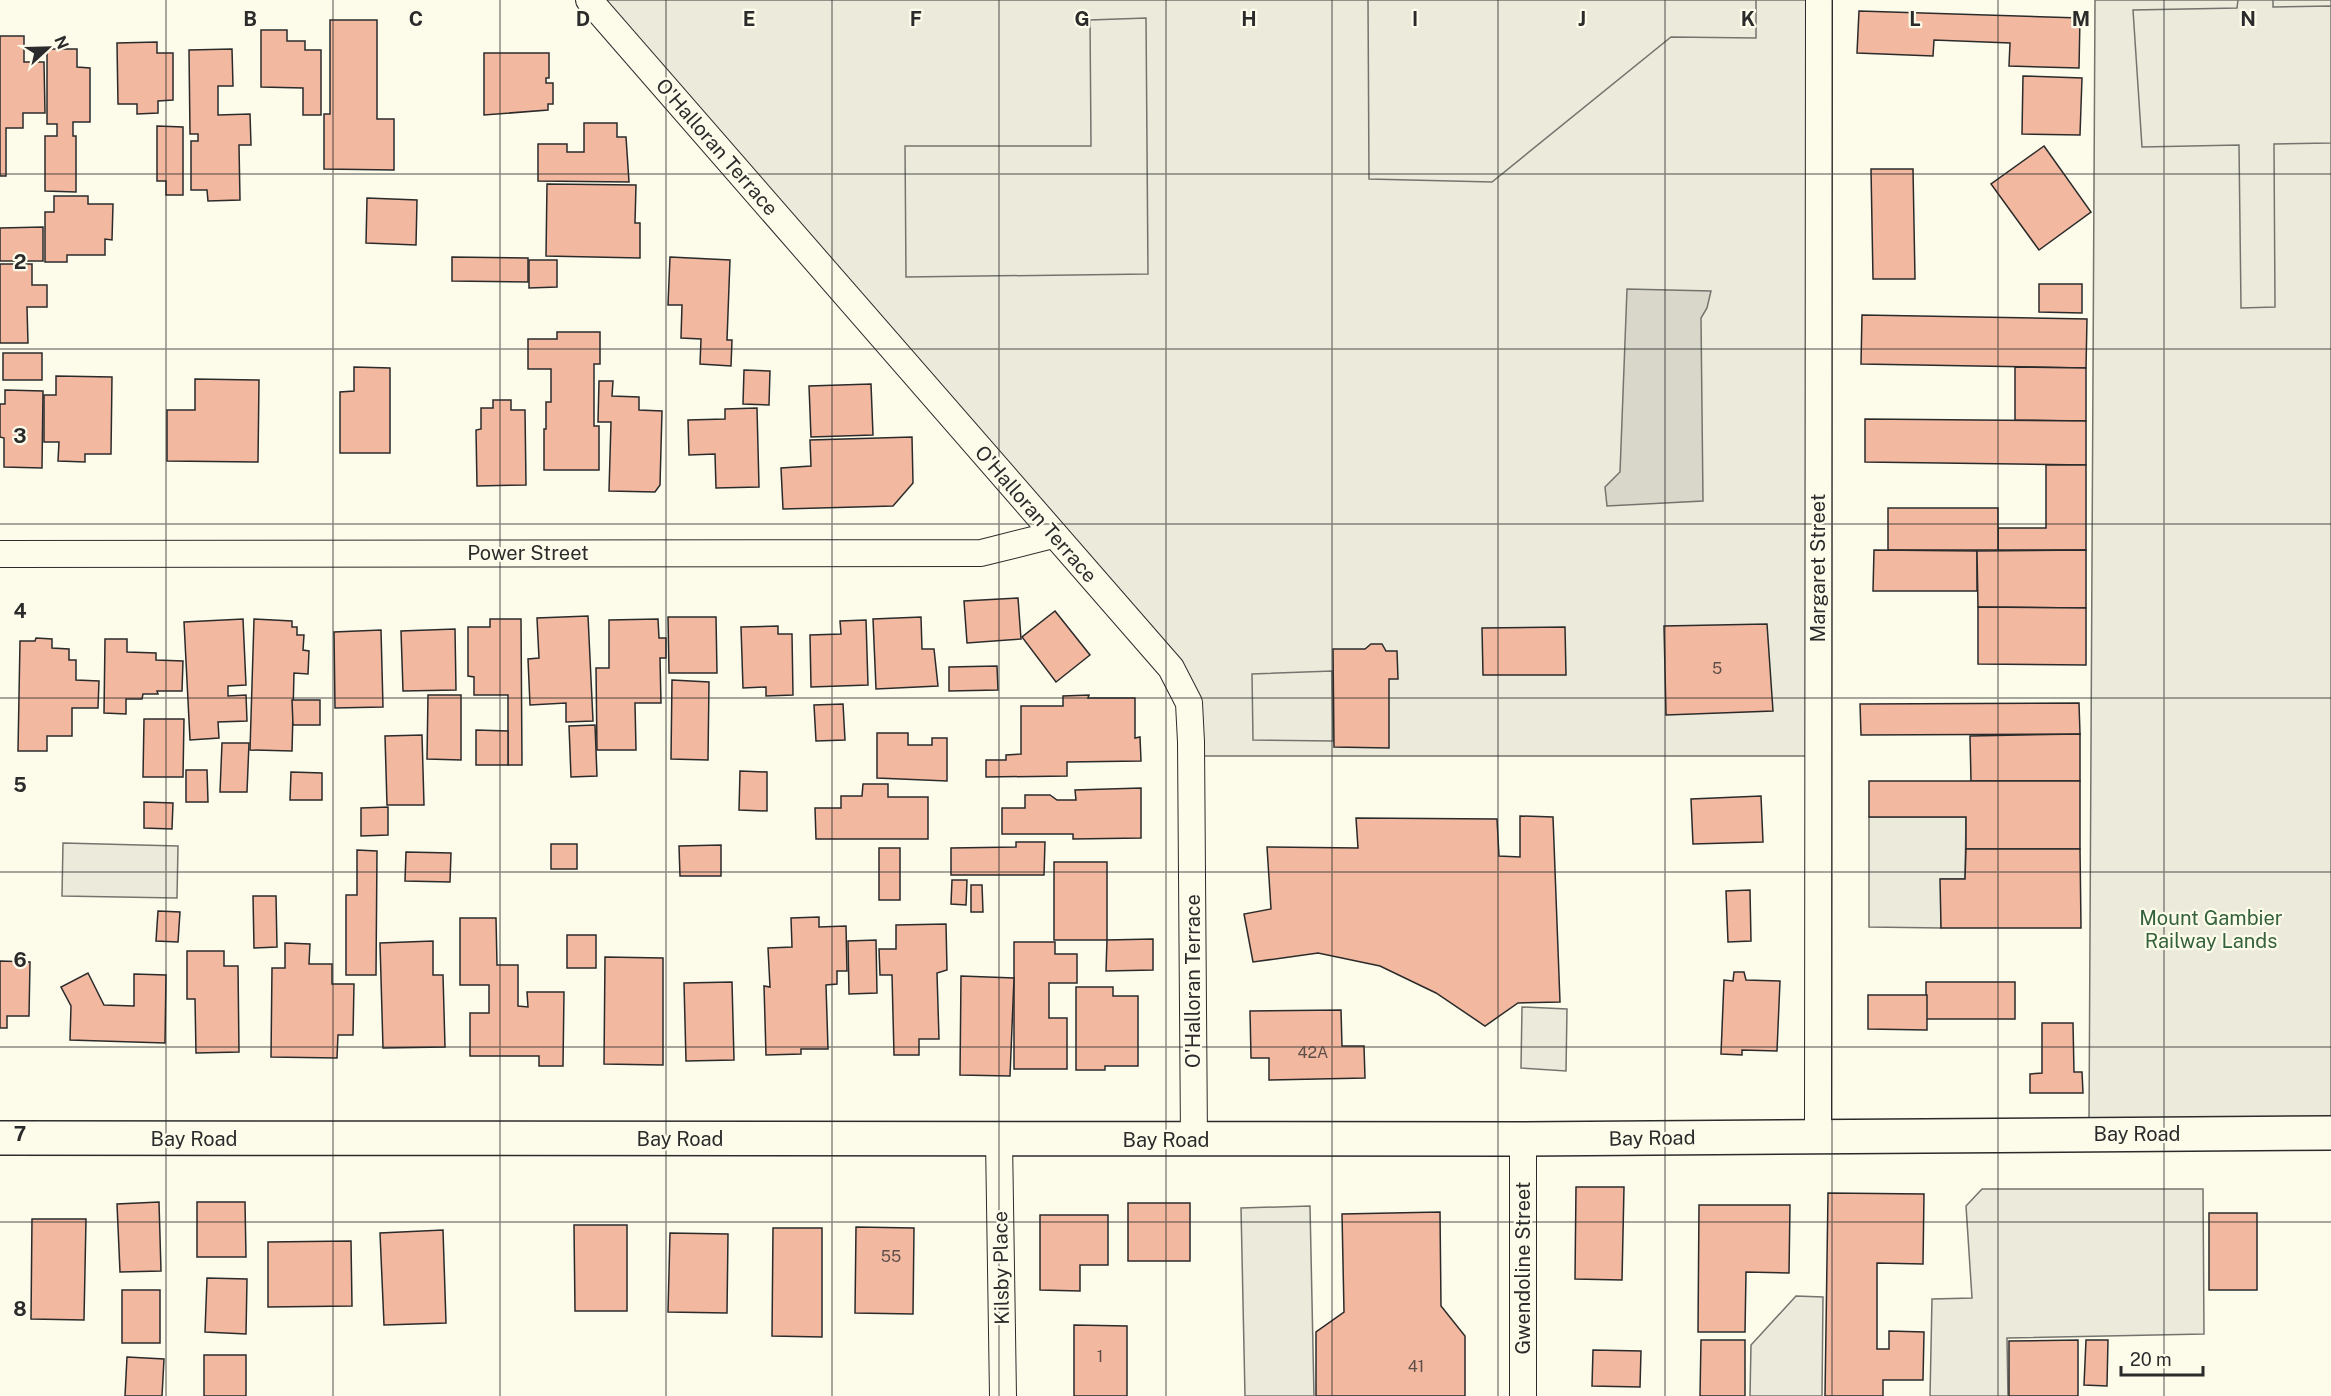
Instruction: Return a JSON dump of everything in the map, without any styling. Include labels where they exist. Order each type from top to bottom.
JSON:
[{"type":"main road","name":"Bay Road","points":[[0,1138],[1194,1140],[2331,1133]]},
{"type":"street","name":"O'Halloran Terrace","points":[[589,0],[1171,668],[1189,703],[1194,1140]]},
{"type":"street","name":"Margaret Street","points":[[1818,1136],[1819,0]]},
{"type":"street","name":"Power Street","points":[[0,554],[981,553],[1053,535]]},
{"type":"street","name":"Gwendoline Street","points":[[1522,1139],[1523,1396]]},
{"type":"street","name":"Kilsby Place","points":[[999,1140],[1003,1396]]},
{"type":"green space","points":[[589,0],[1819,0],[1818,756],[1191,756],[1189,703]]},
{"type":"green space","name":"Mount Gambier Railway Lands","points":[[2095,0],[2331,0],[2331,1124],[2089,1122]]},
{"type":"green space","points":[[63,843],[178,846],[177,898],[62,896]]},
{"type":"shaded area","points":[[1368,0],[1756,0],[1756,38],[1671,37],[1492,182],[1369,179]]},
{"type":"shaded area","points":[[2238,0],[2273,0],[2273,7],[2331,6],[2331,143],[2274,144],[2275,307],[2241,308],[2239,145],[2142,147],[2133,10],[2237,8]]},
{"type":"shaded area","points":[[1146,18],[1148,274],[906,277],[905,146],[1091,146],[1090,20]]},
{"type":"shaded area","points":[[1627,289],[1711,291],[1707,308],[1701,318],[1703,501],[1607,506],[1605,487],[1620,472]]},
{"type":"shaded area","points":[[1332,671],[1333,741],[1253,740],[1252,674]]},
{"type":"shaded area","points":[[1869,817],[1966,817],[1965,879],[1941,879],[1941,928],[1869,927]]},
{"type":"shaded area","points":[[1522,1007],[1567,1009],[1566,1071],[1521,1068]]},
{"type":"shaded area","points":[[1982,1189],[2203,1189],[2204,1334],[2007,1338],[2008,1396],[1930,1396],[1932,1299],[1972,1298],[1966,1206]]},
{"type":"shaded area","points":[[1310,1206],[1314,1396],[1245,1396],[1241,1208]]},
{"type":"shaded area","points":[[1796,1296],[1823,1297],[1822,1396],[1750,1396],[1751,1345]]},
{"type":"building","points":[[1859,11],[2080,18],[2079,68],[2009,66],[2010,43],[1934,40],[1933,56],[1857,53]]},
{"type":"building","points":[[330,20],[377,20],[377,119],[394,119],[394,170],[324,169],[324,114],[330,114]]},
{"type":"building","points":[[261,30],[287,30],[287,41],[305,41],[305,50],[321,50],[321,115],[303,115],[303,88],[261,87]]},
{"type":"building","points":[[0,36],[24,36],[24,62],[44,62],[45,113],[23,113],[23,128],[6,128],[6,176],[0,176]]},
{"type":"building","points":[[157,42],[157,53],[173,53],[173,100],[158,101],[158,113],[137,114],[137,104],[118,104],[117,43]]},
{"type":"building","points":[[47,49],[77,49],[77,67],[90,68],[90,122],[73,122],[73,136],[76,136],[76,192],[45,191],[45,136],[57,136],[57,124],[47,124]]},
{"type":"building","points":[[232,49],[233,86],[218,86],[218,115],[250,114],[251,145],[239,145],[240,200],[208,201],[207,190],[191,190],[191,141],[198,141],[198,134],[190,134],[189,50]]},
{"type":"building","points":[[484,53],[549,53],[549,78],[546,78],[546,83],[553,83],[553,104],[548,104],[548,110],[484,115]]},
{"type":"building","points":[[2023,76],[2082,78],[2080,135],[2022,134]]},
{"type":"building","points":[[584,123],[617,123],[617,137],[626,137],[629,182],[538,181],[538,144],[567,144],[567,152],[584,152]]},
{"type":"building","points":[[157,126],[183,127],[183,195],[166,195],[166,181],[157,181]]},
{"type":"building","points":[[2044,146],[2091,212],[2039,250],[1991,184]]},
{"type":"building","points":[[1871,169],[1913,169],[1915,279],[1873,279]]},
{"type":"building","points":[[547,184],[636,185],[635,223],[640,223],[640,258],[546,256]]},
{"type":"building","points":[[54,196],[88,196],[88,204],[113,204],[112,240],[105,239],[105,255],[67,255],[67,262],[45,262],[45,212],[54,212]]},
{"type":"building","points":[[367,198],[417,200],[416,245],[366,243]]},
{"type":"building","points":[[43,227],[43,261],[0,261],[0,228]]},
{"type":"building","points":[[452,257],[528,258],[528,282],[452,281]]},
{"type":"building","points":[[670,257],[730,260],[727,340],[732,340],[731,366],[700,364],[701,339],[681,338],[682,305],[668,305]]},
{"type":"building","points":[[529,260],[557,260],[557,287],[529,288]]},
{"type":"building","points":[[0,264],[32,264],[32,285],[47,285],[47,307],[27,307],[28,343],[0,343]]},
{"type":"building","points":[[2039,284],[2082,284],[2082,313],[2039,312]]},
{"type":"building","points":[[1862,315],[2087,319],[2086,368],[1861,364]]},
{"type":"building","points":[[557,332],[600,332],[600,364],[594,364],[594,426],[599,426],[599,470],[544,470],[544,429],[546,429],[546,402],[551,402],[551,369],[528,369],[528,339],[557,339]]},
{"type":"building","points":[[3,353],[42,353],[42,380],[3,380]]},
{"type":"building","points":[[354,367],[390,368],[390,453],[340,453],[340,392],[354,391]]},
{"type":"building","points":[[2015,367],[2086,368],[2086,421],[2015,420]]},
{"type":"building","points":[[744,370],[770,371],[769,405],[743,404]]},
{"type":"building","points":[[56,376],[112,377],[111,454],[85,454],[85,462],[58,461],[59,442],[44,442],[44,395],[56,395]]},
{"type":"building","points":[[195,379],[259,380],[258,462],[167,461],[167,410],[195,410]]},
{"type":"building","points":[[599,381],[613,381],[612,396],[639,397],[639,410],[662,411],[660,485],[655,492],[609,491],[611,422],[598,422]]},
{"type":"building","points":[[871,384],[873,435],[811,437],[809,386]]},
{"type":"building","points":[[5,390],[43,391],[42,468],[4,467],[4,438],[0,437],[0,404],[5,404]]},
{"type":"building","points":[[493,400],[511,400],[511,410],[525,410],[526,485],[477,486],[476,430],[481,429],[481,408],[493,408]]},
{"type":"building","points":[[757,408],[759,487],[716,488],[715,454],[689,455],[688,420],[725,419],[725,409]]},
{"type":"building","points":[[1865,419],[2086,421],[2086,465],[1865,462]]},
{"type":"building","points":[[912,437],[913,483],[893,506],[783,509],[781,468],[811,466],[810,440]]},
{"type":"building","points":[[2046,465],[2086,465],[2086,550],[1998,550],[1998,528],[2046,528]]},
{"type":"building","points":[[1888,508],[1998,508],[1998,550],[1888,550]]},
{"type":"building","points":[[1874,550],[1977,551],[1977,591],[1873,591]]},
{"type":"building","points":[[2086,550],[2086,608],[1978,607],[1977,551]]},
{"type":"building","points":[[1018,598],[1021,639],[967,643],[964,601]]},
{"type":"building","points":[[1978,607],[2086,608],[2086,665],[1978,664]]},
{"type":"building","points":[[1055,611],[1090,655],[1056,682],[1022,637]]},
{"type":"building","points":[[588,616],[593,721],[566,722],[566,703],[530,705],[528,659],[539,658],[537,618]]},
{"type":"building","points":[[668,617],[716,617],[717,673],[669,673]]},
{"type":"building","points":[[921,617],[922,649],[934,649],[938,686],[876,689],[873,619]]},
{"type":"building","points":[[243,619],[246,685],[228,686],[228,696],[246,695],[247,721],[218,722],[219,738],[190,740],[184,622]]},
{"type":"building","points":[[254,619],[292,621],[292,627],[297,627],[297,635],[304,635],[303,650],[309,651],[308,674],[294,673],[292,751],[250,750]]},
{"type":"building","points":[[490,619],[521,619],[522,765],[508,765],[508,695],[474,695],[474,677],[468,676],[468,627],[490,627]]},
{"type":"building","points":[[658,619],[659,638],[666,638],[666,658],[660,658],[661,703],[635,703],[636,750],[597,750],[596,668],[609,668],[609,620]]},
{"type":"building","points":[[866,620],[868,685],[811,687],[810,635],[841,634],[840,621]]},
{"type":"building","points":[[1767,624],[1773,711],[1666,715],[1664,626]]},
{"type":"building","points":[[778,626],[778,634],[792,634],[793,695],[766,696],[766,687],[743,688],[741,627]]},
{"type":"building","points":[[1565,627],[1566,675],[1483,675],[1482,628]]},
{"type":"building","points":[[455,629],[456,690],[403,691],[401,631]]},
{"type":"building","points":[[381,630],[383,707],[335,708],[334,632]]},
{"type":"building","points":[[36,638],[52,639],[52,648],[69,649],[69,660],[76,660],[76,680],[99,681],[98,708],[72,708],[72,736],[47,736],[47,751],[18,751],[20,641],[35,641]]},
{"type":"building","points":[[105,639],[127,639],[127,652],[156,653],[156,660],[183,661],[182,691],[157,691],[158,694],[143,694],[142,699],[126,699],[126,714],[104,713]]},
{"type":"building","points":[[1371,644],[1382,644],[1386,651],[1397,651],[1398,679],[1389,679],[1389,748],[1334,747],[1333,649],[1365,649]]},
{"type":"building","points":[[997,666],[998,690],[949,691],[949,667]]},
{"type":"building","points":[[672,680],[709,682],[708,760],[671,759]]},
{"type":"building","points":[[428,695],[461,695],[461,760],[427,759]]},
{"type":"building","points":[[1089,695],[1088,698],[1135,698],[1135,738],[1140,737],[1141,761],[1067,762],[1067,776],[986,777],[986,760],[1006,760],[1006,755],[1021,754],[1021,706],[1063,706],[1063,696]]},
{"type":"building","points":[[292,700],[320,700],[320,725],[293,725]]},
{"type":"building","points":[[2079,703],[2080,734],[1861,735],[1860,704]]},
{"type":"building","points":[[843,704],[845,740],[816,741],[814,705]]},
{"type":"building","points":[[144,719],[184,719],[183,777],[143,777]]},
{"type":"building","points":[[595,725],[597,776],[571,777],[569,726]]},
{"type":"building","points":[[476,730],[508,731],[508,765],[476,765]]},
{"type":"building","points":[[877,733],[908,733],[908,745],[932,745],[932,738],[947,738],[947,781],[877,778]]},
{"type":"building","points":[[2080,734],[2080,781],[1971,781],[1970,736]]},
{"type":"building","points":[[422,735],[424,805],[387,805],[385,736]]},
{"type":"building","points":[[222,743],[249,743],[247,792],[220,792]]},
{"type":"building","points":[[186,770],[207,770],[208,802],[186,802]]},
{"type":"building","points":[[740,771],[767,772],[767,811],[739,810]]},
{"type":"building","points":[[291,772],[322,773],[322,800],[290,800]]},
{"type":"building","points":[[1869,781],[2080,781],[2080,849],[1966,849],[1966,817],[1869,817]]},
{"type":"building","points":[[863,784],[888,784],[888,797],[928,797],[928,839],[816,839],[815,808],[841,808],[841,796],[862,796]]},
{"type":"building","points":[[1141,788],[1141,838],[1073,839],[1073,834],[1002,834],[1002,808],[1025,808],[1025,795],[1050,795],[1057,800],[1076,800],[1075,790]]},
{"type":"building","points":[[1761,796],[1763,842],[1693,844],[1691,799]]},
{"type":"building","points":[[144,802],[173,803],[172,829],[144,828]]},
{"type":"building","points":[[388,807],[388,835],[361,836],[361,808]]},
{"type":"building","points":[[1520,816],[1553,817],[1560,1002],[1518,1003],[1485,1026],[1436,993],[1380,966],[1318,953],[1253,962],[1244,914],[1271,909],[1267,847],[1358,848],[1356,818],[1497,819],[1499,856],[1520,857]]},
{"type":"building","points":[[1016,842],[1045,842],[1044,875],[951,875],[951,848],[1016,847]]},
{"type":"building","points":[[551,844],[577,844],[577,869],[551,869]]},
{"type":"building","points":[[721,845],[721,876],[680,876],[679,846]]},
{"type":"building","points":[[879,848],[900,848],[900,900],[879,900]]},
{"type":"building","points":[[1966,849],[2080,849],[2081,928],[1941,928],[1940,879],[1965,879]]},
{"type":"building","points":[[357,850],[377,851],[376,975],[346,975],[346,895],[357,895]]},
{"type":"building","points":[[406,852],[451,853],[450,882],[405,881]]},
{"type":"building","points":[[1054,862],[1107,862],[1107,940],[1054,940]]},
{"type":"building","points":[[952,880],[967,880],[966,905],[951,904]]},
{"type":"building","points":[[971,885],[982,885],[983,912],[971,912]]},
{"type":"building","points":[[1750,890],[1751,941],[1728,942],[1726,891]]},
{"type":"building","points":[[253,896],[276,896],[277,947],[254,948]]},
{"type":"building","points":[[158,911],[180,912],[178,942],[156,941]]},
{"type":"building","points":[[819,917],[819,927],[846,926],[847,971],[837,971],[837,984],[826,985],[828,1049],[801,1049],[801,1054],[766,1055],[764,986],[770,987],[768,948],[792,947],[791,918]]},
{"type":"building","points":[[460,918],[496,918],[497,965],[518,965],[518,1006],[528,1007],[527,992],[564,992],[563,1066],[539,1066],[539,1056],[470,1056],[470,1013],[489,1013],[489,985],[460,985]]},
{"type":"building","points":[[946,924],[947,970],[937,973],[939,1039],[919,1039],[919,1055],[894,1055],[892,975],[880,975],[879,949],[896,949],[896,925]]},
{"type":"building","points":[[567,935],[596,935],[596,968],[567,968]]},
{"type":"building","points":[[1153,939],[1153,970],[1106,971],[1107,940]]},
{"type":"building","points":[[876,940],[877,993],[849,994],[848,941]]},
{"type":"building","points":[[433,941],[433,975],[443,975],[445,1047],[383,1048],[380,943]]},
{"type":"building","points":[[1014,942],[1055,942],[1055,954],[1077,954],[1077,983],[1049,983],[1049,1018],[1067,1018],[1067,1069],[1014,1069]]},
{"type":"building","points":[[285,943],[310,944],[309,964],[332,964],[332,984],[354,984],[353,1035],[338,1035],[337,1058],[271,1057],[272,968],[285,968]]},
{"type":"building","points":[[187,951],[224,951],[224,966],[238,966],[239,1052],[196,1053],[195,999],[187,999]]},
{"type":"building","points":[[605,957],[663,958],[663,1065],[604,1064]]},
{"type":"building","points":[[0,961],[30,962],[29,1016],[7,1016],[7,1028],[0,1028]]},
{"type":"building","points":[[1734,972],[1744,972],[1746,980],[1780,981],[1777,1051],[1742,1050],[1742,1055],[1721,1054],[1724,980],[1733,981]]},
{"type":"building","points":[[88,973],[104,1005],[134,1006],[134,974],[166,975],[165,1043],[70,1040],[71,1006],[61,987]]},
{"type":"building","points":[[961,976],[1014,978],[1010,1076],[960,1075]]},
{"type":"building","points":[[732,982],[734,1060],[686,1061],[684,983]]},
{"type":"building","points":[[1926,982],[2015,982],[2015,1019],[1926,1019]]},
{"type":"building","points":[[1076,987],[1113,987],[1113,996],[1138,996],[1138,1066],[1105,1066],[1105,1070],[1076,1070]]},
{"type":"building","points":[[1868,995],[1927,995],[1927,1030],[1868,1029]]},
{"type":"building","points":[[1341,1010],[1342,1046],[1364,1046],[1365,1078],[1269,1080],[1269,1058],[1251,1058],[1250,1011]]},
{"type":"building","points":[[2042,1023],[2073,1023],[2074,1072],[2082,1072],[2083,1093],[2030,1093],[2030,1074],[2042,1073]]},
{"type":"building","points":[[1576,1187],[1624,1187],[1622,1280],[1575,1279]]},
{"type":"building","points":[[1828,1193],[1924,1194],[1923,1264],[1877,1263],[1877,1349],[1889,1349],[1889,1331],[1924,1332],[1923,1380],[1883,1380],[1883,1396],[1825,1396]]},
{"type":"building","points":[[159,1202],[161,1271],[120,1272],[117,1204]]},
{"type":"building","points":[[197,1202],[245,1202],[246,1257],[197,1257]]},
{"type":"building","points":[[1128,1203],[1190,1203],[1190,1261],[1128,1261]]},
{"type":"building","points":[[1699,1205],[1790,1205],[1789,1273],[1746,1272],[1745,1332],[1698,1332]]},
{"type":"building","points":[[1440,1212],[1441,1306],[1465,1336],[1465,1396],[1316,1396],[1316,1332],[1344,1312],[1342,1214]]},
{"type":"building","points":[[2209,1213],[2257,1213],[2257,1290],[2209,1290]]},
{"type":"building","points":[[1040,1215],[1108,1215],[1108,1265],[1080,1265],[1080,1291],[1040,1290]]},
{"type":"building","points":[[32,1219],[86,1219],[84,1320],[31,1319]]},
{"type":"building","points":[[574,1225],[627,1225],[627,1311],[575,1311]]},
{"type":"building","points":[[856,1227],[914,1228],[913,1314],[855,1313]]},
{"type":"building","points":[[773,1228],[822,1228],[822,1337],[772,1336]]},
{"type":"building","points":[[443,1230],[446,1323],[384,1325],[380,1233]]},
{"type":"building","points":[[670,1233],[728,1234],[727,1313],[668,1312]]},
{"type":"building","points":[[351,1241],[352,1306],[268,1307],[268,1242]]},
{"type":"building","points":[[207,1278],[247,1279],[246,1334],[205,1332]]},
{"type":"building","points":[[122,1290],[160,1290],[160,1343],[122,1343]]},
{"type":"building","points":[[1074,1325],[1127,1326],[1127,1396],[1074,1396]]},
{"type":"building","points":[[1701,1340],[1745,1340],[1745,1396],[1700,1396]]},
{"type":"building","points":[[2078,1340],[2078,1396],[2009,1396],[2009,1341]]},
{"type":"building","points":[[2086,1340],[2108,1340],[2107,1386],[2084,1385]]},
{"type":"building","points":[[1593,1350],[1641,1351],[1640,1387],[1592,1386]]},
{"type":"building","points":[[204,1355],[246,1355],[246,1396],[204,1396]]},
{"type":"building","points":[[127,1357],[164,1359],[162,1396],[125,1396]]}]
